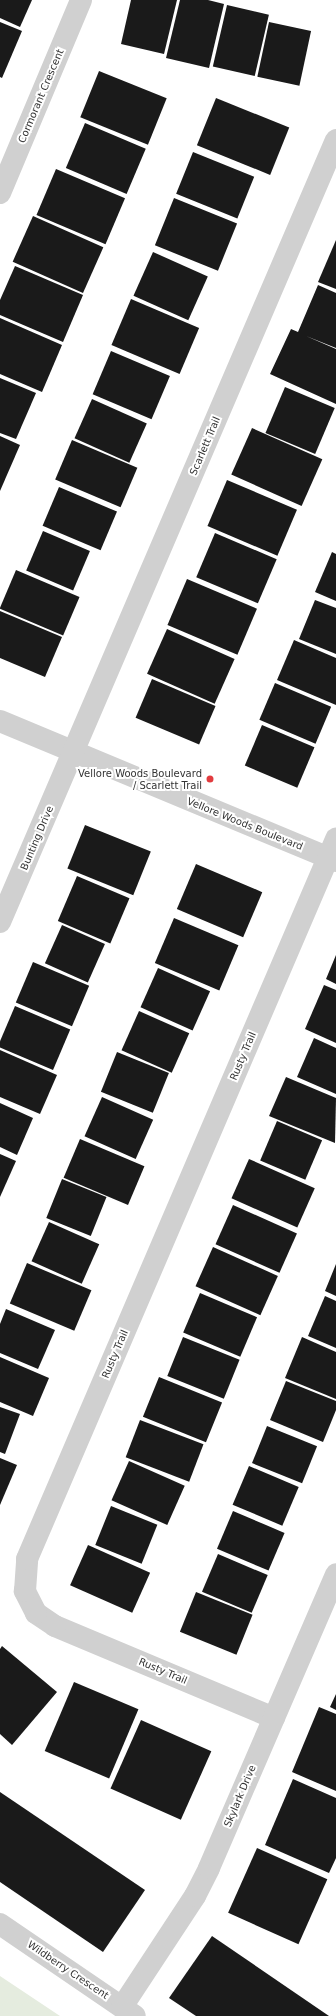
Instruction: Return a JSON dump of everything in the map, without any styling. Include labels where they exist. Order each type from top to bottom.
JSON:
[{"type":"street","name":"Cormorant Crescent","points":[[0,193],[81,0]]},
{"type":"street","name":"Scarlett Trail","points":[[73,753],[336,140]]},
{"type":"street","name":"Vellore Woods Boulevard","points":[[0,721],[73,753],[333,852]]},
{"type":"street","name":"Bunting Drive","points":[[0,922],[73,753]]},
{"type":"street","name":"Rusty Trail","points":[[274,1718],[55,1626],[36,1613],[25,1591],[27,1559],[333,852]]},
{"type":"street","name":"Skylark Drive","points":[[129,2012],[195,1896],[336,1574]]},
{"type":"street","name":"Wildberry Crescent","points":[[0,1924],[129,2012]]},
{"type":"shaded area","points":[[0,1976],[60,2016],[0,2016]]},
{"type":"building","points":[[0,0],[32,0],[20,27],[0,18]]},
{"type":"building","points":[[131,0],[177,0],[164,54],[121,44]]},
{"type":"building","points":[[180,0],[208,0],[224,4],[209,68],[166,58]]},
{"type":"building","points":[[227,5],[269,15],[255,76],[213,66]]},
{"type":"building","points":[[0,22],[22,31],[2,78],[0,77]]},
{"type":"building","points":[[269,22],[311,31],[299,86],[257,77]]},
{"type":"building","points":[[99,71],[167,98],[148,145],[80,117]]},
{"type":"building","points":[[216,98],[289,128],[270,175],[197,145]]},
{"type":"building","points":[[85,123],[146,149],[127,194],[66,168]]},
{"type":"building","points":[[193,152],[254,177],[237,218],[176,194]]},
{"type":"building","points":[[56,169],[125,198],[106,244],[36,215]]},
{"type":"building","points":[[174,198],[237,223],[218,271],[155,245]]},
{"type":"building","points":[[33,216],[103,247],[83,293],[13,262]]},
{"type":"building","points":[[336,240],[336,289],[318,282]]},
{"type":"building","points":[[153,252],[208,276],[188,320],[133,296]]},
{"type":"building","points":[[15,266],[83,295],[63,342],[0,315],[0,300]]},
{"type":"building","points":[[318,285],[336,293],[336,348],[306,336],[336,349],[336,404],[270,374],[291,329],[298,332]]},
{"type":"building","points":[[131,299],[199,328],[180,374],[111,345]]},
{"type":"building","points":[[0,318],[62,345],[42,392],[0,374]]},
{"type":"building","points":[[111,351],[170,376],[152,419],[93,394]]},
{"type":"building","points":[[0,378],[36,393],[16,439],[0,433]]},
{"type":"building","points":[[285,387],[335,408],[315,454],[265,433]]},
{"type":"building","points":[[92,399],[147,423],[129,463],[75,438]]},
{"type":"building","points":[[252,428],[322,459],[302,506],[231,475]]},
{"type":"building","points":[[0,436],[20,445],[0,491]]},
{"type":"building","points":[[72,440],[137,468],[121,507],[55,480]]},
{"type":"building","points":[[227,480],[297,510],[277,556],[207,526]]},
{"type":"building","points":[[59,487],[117,512],[101,550],[43,526]]},
{"type":"building","points":[[43,531],[90,551],[73,591],[26,571]]},
{"type":"building","points":[[215,533],[277,559],[258,603],[196,577]]},
{"type":"building","points":[[332,552],[336,554],[336,601],[315,592]]},
{"type":"building","points":[[16,570],[80,597],[63,636],[0,609]]},
{"type":"building","points":[[187,579],[257,609],[237,655],[167,625]]},
{"type":"building","points":[[315,600],[336,608],[336,654],[299,639]]},
{"type":"building","points":[[0,611],[62,637],[45,677],[0,658]]},
{"type":"building","points":[[167,629],[235,659],[215,704],[147,674]]},
{"type":"building","points":[[294,640],[336,658],[336,705],[277,680]]},
{"type":"building","points":[[152,679],[216,706],[199,745],[136,718]]},
{"type":"building","points":[[275,683],[331,707],[316,744],[259,720]]},
{"type":"building","points":[[262,725],[314,747],[297,788],[245,766]]},
{"type":"building","points":[[85,825],[151,852],[133,895],[67,869]]},
{"type":"building","points":[[196,864],[262,892],[243,937],[177,909]]},
{"type":"building","points":[[77,876],[129,898],[110,943],[58,921]]},
{"type":"building","points":[[174,918],[238,945],[219,990],[155,963]]},
{"type":"building","points":[[62,925],[105,944],[88,982],[45,963]]},
{"type":"building","points":[[336,955],[336,984],[326,979]]},
{"type":"building","points":[[33,962],[89,986],[72,1026],[16,1003]]},
{"type":"building","points":[[158,968],[210,991],[193,1030],[141,1007]]},
{"type":"building","points":[[324,985],[336,990],[336,1043],[305,1029]]},
{"type":"building","points":[[15,1006],[70,1029],[53,1070],[0,1047],[0,1041]]},
{"type":"building","points":[[139,1011],[189,1033],[172,1073],[122,1050]]},
{"type":"building","points":[[314,1038],[336,1048],[336,1094],[297,1077]]},
{"type":"building","points":[[0,1050],[57,1075],[40,1114],[0,1097]]},
{"type":"building","points":[[117,1052],[169,1073],[153,1113],[101,1092]]},
{"type":"building","points":[[286,1077],[336,1098],[335,1143],[269,1116]]},
{"type":"building","points":[[102,1097],[153,1120],[136,1159],[85,1136]]},
{"type":"building","points":[[0,1103],[33,1118],[17,1155],[0,1147]]},
{"type":"building","points":[[277,1121],[322,1140],[305,1180],[260,1161]]},
{"type":"building","points":[[80,1139],[144,1166],[128,1205],[64,1178]]},
{"type":"building","points":[[0,1154],[16,1161],[0,1197]]},
{"type":"building","points":[[249,1159],[315,1188],[297,1228],[232,1198]]},
{"type":"building","points":[[62,1179],[107,1197],[91,1236],[46,1218]]},
{"type":"building","points":[[233,1205],[297,1233],[279,1273],[216,1244]]},
{"type":"building","points":[[49,1222],[99,1244],[82,1284],[32,1261]]},
{"type":"building","points":[[213,1247],[278,1276],[260,1315],[196,1286]]},
{"type":"building","points":[[27,1263],[91,1290],[74,1331],[10,1304]]},
{"type":"building","points":[[336,1264],[336,1296],[325,1291]]},
{"type":"building","points":[[200,1293],[257,1317],[240,1357],[183,1333]]},
{"type":"building","points":[[325,1296],[336,1301],[336,1348],[308,1336]]},
{"type":"building","points":[[6,1309],[55,1330],[38,1369],[0,1353],[0,1324]]},
{"type":"building","points":[[183,1337],[240,1360],[224,1399],[167,1376]]},
{"type":"building","points":[[302,1337],[336,1352],[336,1399],[285,1378]]},
{"type":"building","points":[[0,1357],[49,1378],[33,1416],[0,1402]]},
{"type":"building","points":[[159,1377],[222,1402],[206,1442],[143,1417]]},
{"type":"building","points":[[286,1381],[336,1401],[336,1410],[323,1442],[270,1420]]},
{"type":"building","points":[[0,1407],[20,1414],[5,1454],[0,1452]]},
{"type":"building","points":[[140,1420],[203,1444],[189,1482],[126,1457]]},
{"type":"building","points":[[267,1426],[317,1446],[302,1483],[252,1463]]},
{"type":"building","points":[[0,1458],[17,1465],[0,1505]]},
{"type":"building","points":[[129,1461],[185,1486],[167,1525],[112,1500]]},
{"type":"building","points":[[249,1466],[299,1487],[282,1526],[233,1505]]},
{"type":"building","points":[[111,1506],[157,1525],[142,1564],[95,1545]]},
{"type":"building","points":[[233,1511],[285,1533],[269,1571],[217,1549]]},
{"type":"building","points":[[88,1545],[150,1573],[132,1613],[70,1585]]},
{"type":"building","points":[[218,1554],[268,1575],[252,1613],[202,1592]]},
{"type":"building","points":[[196,1592],[253,1615],[236,1655],[180,1632]]},
{"type":"building","points":[[2,1646],[57,1692],[12,1745],[0,1734],[0,1649]]},
{"type":"building","points":[[74,1682],[138,1709],[109,1778],[45,1751]]},
{"type":"building","points":[[336,1694],[336,1710],[330,1707]]},
{"type":"building","points":[[319,1707],[336,1714],[336,1791],[292,1772]]},
{"type":"building","points":[[141,1720],[211,1751],[181,1820],[110,1789]]},
{"type":"building","points":[[293,1779],[336,1798],[336,1858],[329,1873],[265,1845]]},
{"type":"building","points":[[0,1792],[145,1890],[103,1952],[0,1882]]},
{"type":"building","points":[[257,1848],[327,1879],[298,1944],[228,1913]]},
{"type":"building","points":[[212,1936],[329,2016],[196,2016],[169,1998]]},
{"type":"place","name":"Vellore Woods Boulevard / Scarlett Trail","points":[[210,779]]}]
